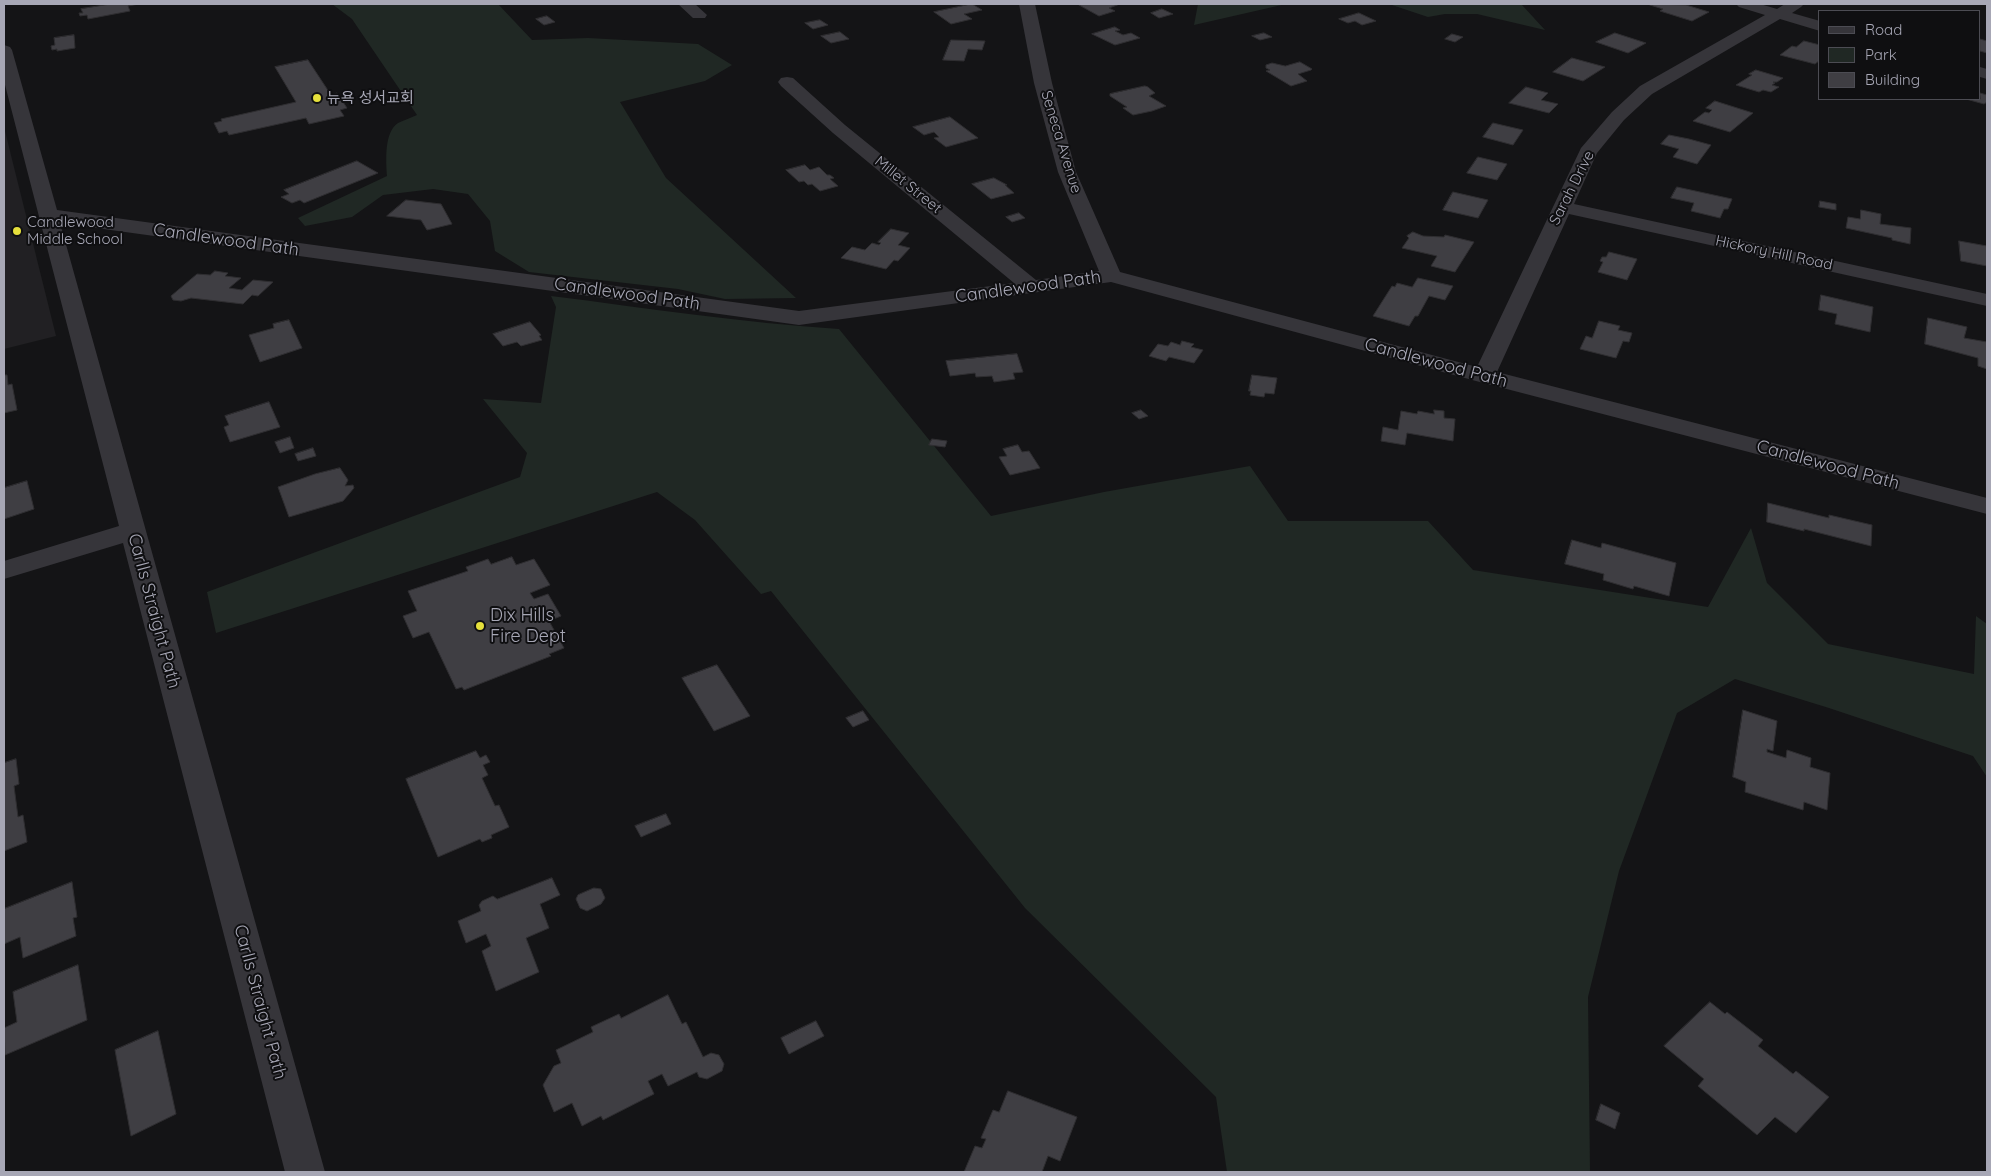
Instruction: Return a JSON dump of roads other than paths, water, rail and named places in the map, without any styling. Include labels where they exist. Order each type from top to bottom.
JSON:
[{"type":"street","points":[[686,4],[699,15]]},
{"type":"street","name":"Seneca Avenue","points":[[1027,4],[1043,83],[1067,172],[1111,276]]},
{"type":"street","points":[[1744,4],[1818,25]]},
{"type":"street","name":"Sarah Drive","points":[[1484,376],[1588,152],[1618,116],[1646,90],[1796,4]]},
{"type":"street","name":"Carlls Straight Path","points":[[4,50],[306,1172]]},
{"type":"street","name":"Millet Street","points":[[787,82],[839,129],[1031,286]]},
{"type":"street","name":"Hickory Hill Road","points":[[1562,207],[1987,300]]},
{"type":"street","name":"Candlewood Path","points":[[48,215],[799,318],[1111,276],[1484,376],[1987,506]]},
{"type":"street","points":[[4,570],[133,531]]},
{"type":"place","name":"뉴욕 성서교회","points":[[317,98]]},
{"type":"place","name":"Candlewood Middle School","points":[[17,231]]},
{"type":"place","name":"Dix Hills Fire Dept","points":[[480,626]]}]
